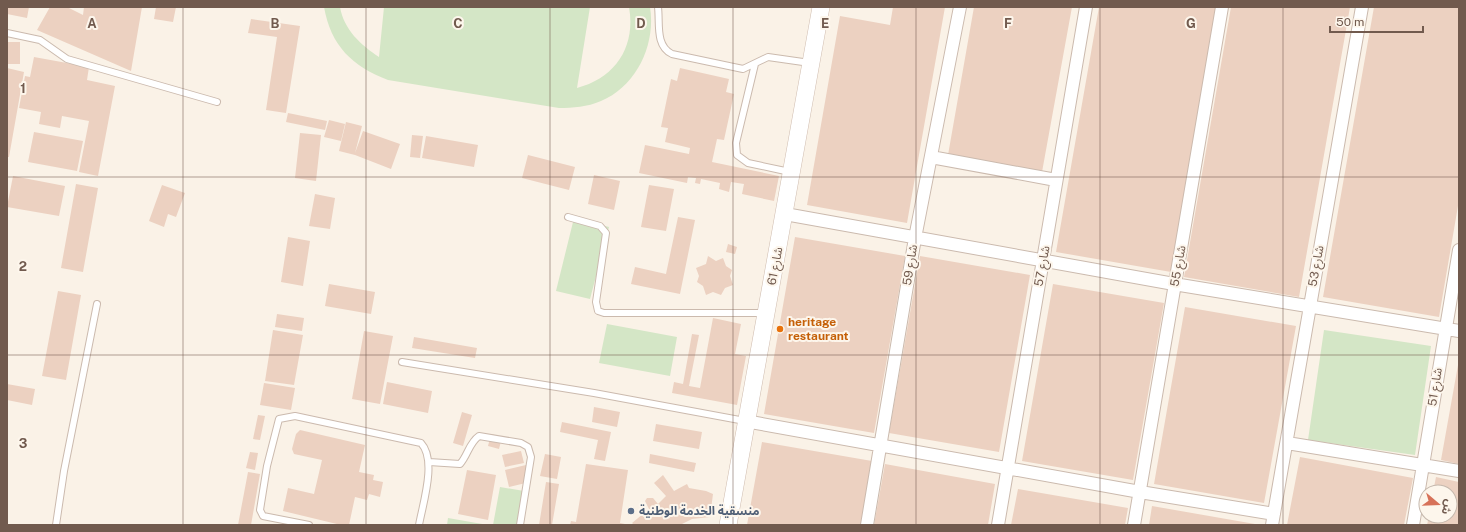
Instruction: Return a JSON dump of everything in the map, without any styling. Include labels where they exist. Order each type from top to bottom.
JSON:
[{"type":"street","name":"شارع 61","points":[[728,525],[745,422],[785,214],[821,7]]},
{"type":"street","name":"شارع 59","points":[[867,525],[914,238],[960,7]]},
{"type":"street","name":"شارع 57","points":[[998,525],[1086,7]]},
{"type":"street","name":"شارع 55","points":[[1134,525],[1222,7]]},
{"type":"street","name":"شارع 53","points":[[1273,519],[1362,7]]},
{"type":"street","points":[[930,157],[1056,180]]},
{"type":"street","points":[[785,214],[1174,284],[1459,331]]},
{"type":"street","name":"شارع 51","points":[[1413,525],[1444,328],[1459,250]]},
{"type":"street","points":[[745,422],[1140,492],[1273,519]]},
{"type":"street","points":[[1287,443],[1459,471]]},
{"type":"lane","points":[[658,7],[661,42],[663,48],[672,54],[743,69],[755,64],[763,58],[768,57],[811,63]]},
{"type":"lane","points":[[7,33],[40,40],[67,59],[218,102]]},
{"type":"lane","points":[[755,64],[736,143],[737,155],[748,163],[792,172]]},
{"type":"lane","points":[[568,217],[600,226],[606,233],[596,302],[598,311],[604,314],[766,313]]},
{"type":"lane","points":[[56,525],[64,471],[97,304]]},
{"type":"lane","points":[[402,362],[594,392],[745,422]]},
{"type":"lane","points":[[308,525],[263,516],[260,510],[266,466],[280,419],[295,416],[421,443],[426,449],[429,462],[419,525]]},
{"type":"lane","points":[[429,462],[460,464],[474,439],[478,436],[521,443],[528,447],[531,456],[520,525]]},
{"type":"green space","points":[[324,7],[340,7],[349,30],[360,42],[379,57],[384,7],[590,7],[577,88],[603,77],[620,58],[626,47],[629,35],[629,7],[650,7],[651,21],[647,49],[634,74],[625,85],[614,94],[596,103],[580,107],[559,108],[388,80],[364,68],[345,53],[332,33],[327,21]]},
{"type":"green space","points":[[574,218],[609,227],[590,299],[556,291]]},
{"type":"green space","points":[[607,324],[677,337],[670,376],[599,363]]},
{"type":"green space","points":[[1324,330],[1431,346],[1415,455],[1308,440]]},
{"type":"green space","points":[[500,487],[524,491],[518,525],[493,525]]},
{"type":"green space","points":[[448,518],[488,525],[447,525]]},
{"type":"building","points":[[7,7],[29,7],[27,18],[7,14]]},
{"type":"building","points":[[50,7],[67,7],[83,15],[84,7],[142,7],[131,71],[37,30]]},
{"type":"building","points":[[156,7],[176,7],[173,22],[154,19]]},
{"type":"building","points":[[893,7],[945,7],[907,223],[807,205],[840,16],[890,25]]},
{"type":"building","points":[[974,7],[1072,7],[1042,172],[948,155]]},
{"type":"building","points":[[1099,7],[1218,7],[1171,272],[1056,252]]},
{"type":"building","points":[[1231,7],[1350,7],[1299,297],[1184,277]]},
{"type":"building","points":[[1374,7],[1459,7],[1459,200],[1439,317],[1323,297]]},
{"type":"building","points":[[251,19],[300,26],[286,113],[266,110],[277,37],[248,33]]},
{"type":"building","points":[[7,42],[20,42],[20,64],[7,64]]},
{"type":"building","points":[[34,57],[89,67],[87,80],[115,86],[98,176],[79,172],[89,121],[62,116],[60,128],[39,124],[41,112],[19,108],[25,76],[30,77]]},
{"type":"building","points":[[7,68],[24,72],[9,157],[7,157]]},
{"type":"building","points":[[680,68],[729,79],[726,92],[734,94],[724,140],[717,139],[712,162],[779,176],[774,201],[742,194],[744,184],[731,182],[729,192],[719,189],[720,183],[701,179],[700,184],[695,183],[696,178],[688,177],[687,183],[639,173],[645,145],[689,154],[690,148],[665,142],[668,128],[661,127],[671,79],[677,81]]},
{"type":"building","points":[[288,113],[327,121],[325,130],[286,122]]},
{"type":"building","points":[[329,120],[345,124],[341,141],[324,137]]},
{"type":"building","points":[[346,122],[362,126],[355,153],[363,131],[400,144],[391,169],[355,155],[339,151]]},
{"type":"building","points":[[34,132],[83,141],[77,171],[28,162]]},
{"type":"building","points":[[300,133],[321,135],[316,181],[295,178]]},
{"type":"building","points":[[412,135],[423,136],[420,158],[410,157]]},
{"type":"building","points":[[426,136],[478,145],[474,167],[422,158]]},
{"type":"building","points":[[528,155],[575,167],[569,190],[522,178]]},
{"type":"building","points":[[594,175],[620,181],[614,210],[588,204]]},
{"type":"building","points":[[13,176],[65,186],[59,216],[7,207]]},
{"type":"building","points":[[76,184],[98,188],[83,272],[61,268]]},
{"type":"building","points":[[162,185],[185,193],[176,217],[168,214],[164,227],[149,221]]},
{"type":"building","points":[[649,185],[674,189],[666,231],[641,227]]},
{"type":"building","points":[[315,194],[335,198],[330,229],[309,226]]},
{"type":"building","points":[[678,217],[695,220],[680,294],[631,284],[635,267],[666,274]]},
{"type":"building","points":[[288,237],[310,241],[303,286],[281,282]]},
{"type":"building","points":[[795,237],[905,256],[874,433],[764,414]]},
{"type":"building","points":[[728,244],[737,247],[735,254],[726,252]]},
{"type":"building","points":[[708,256],[716,261],[723,258],[726,266],[732,270],[730,276],[733,285],[725,288],[721,295],[713,292],[706,295],[703,286],[697,282],[699,276],[696,268],[706,264]]},
{"type":"building","points":[[920,256],[1030,275],[999,452],[889,433]]},
{"type":"building","points":[[329,284],[375,292],[371,314],[325,306]]},
{"type":"building","points":[[1053,284],[1164,303],[1133,480],[1022,461]]},
{"type":"building","points":[[58,291],[81,295],[66,380],[42,376]]},
{"type":"building","points":[[1185,307],[1296,326],[1264,503],[1154,484]]},
{"type":"building","points":[[277,314],[304,318],[302,331],[275,327]]},
{"type":"building","points":[[713,318],[741,324],[735,354],[746,356],[737,405],[672,393],[674,382],[683,384],[692,334],[699,335],[689,386],[700,388]]},
{"type":"building","points":[[273,330],[303,335],[294,385],[265,381]]},
{"type":"building","points":[[364,331],[393,336],[380,404],[352,399]]},
{"type":"building","points":[[414,337],[477,348],[475,358],[412,348]]},
{"type":"building","points":[[1458,365],[1459,366],[1459,464],[1441,460]]},
{"type":"building","points":[[387,382],[432,391],[428,413],[383,404]]},
{"type":"building","points":[[264,383],[295,388],[291,410],[260,405]]},
{"type":"building","points":[[7,384],[35,389],[32,405],[7,400]]},
{"type":"building","points":[[594,407],[620,412],[617,427],[592,422]]},
{"type":"building","points":[[462,412],[472,415],[463,446],[453,443]]},
{"type":"building","points":[[258,415],[265,416],[260,440],[253,439]]},
{"type":"building","points":[[562,422],[611,432],[605,461],[594,459],[598,440],[560,432]]},
{"type":"building","points":[[656,424],[702,432],[699,449],[653,441]]},
{"type":"building","points":[[300,430],[365,445],[359,472],[374,475],[373,480],[383,482],[380,497],[369,494],[367,500],[355,497],[349,525],[341,525],[283,511],[288,488],[314,494],[322,460],[294,454],[292,449],[296,434]]},
{"type":"building","points":[[491,434],[502,437],[499,449],[488,446]]},
{"type":"building","points":[[762,442],[872,461],[861,525],[747,525]]},
{"type":"building","points":[[521,451],[524,463],[505,467],[502,455]]},
{"type":"building","points":[[250,452],[258,453],[255,470],[246,468]]},
{"type":"building","points":[[545,454],[561,457],[557,479],[540,476]]},
{"type":"building","points":[[650,454],[696,463],[694,472],[649,463]]},
{"type":"building","points":[[1300,457],[1413,478],[1404,525],[1287,525]]},
{"type":"building","points":[[586,464],[628,470],[620,523],[630,525],[570,525],[571,521],[576,522]]},
{"type":"building","points":[[885,464],[995,484],[988,525],[874,525]]},
{"type":"building","points":[[526,465],[530,482],[509,487],[505,470]]},
{"type":"building","points":[[467,470],[496,475],[488,520],[458,514]]},
{"type":"building","points":[[248,472],[260,474],[251,525],[238,525]]},
{"type":"building","points":[[663,475],[674,491],[687,484],[689,488],[706,491],[713,494],[710,517],[692,519],[680,525],[634,525],[632,523],[649,509],[645,501],[647,498],[653,498],[658,504],[666,496],[654,483]]},
{"type":"building","points":[[1436,477],[1459,482],[1459,525],[1427,525],[1458,524],[1458,484],[1435,484]]},
{"type":"building","points":[[546,482],[559,484],[552,525],[539,525]]},
{"type":"building","points":[[1018,489],[1128,508],[1125,525],[1011,525]]},
{"type":"building","points":[[1152,506],[1255,524],[1255,525],[1149,525]]},
{"type":"place","name":"heritage restaurant","points":[[780,329]]},
{"type":"place","name":"منسقية الخدمة الوطنية","points":[[631,511]]}]
